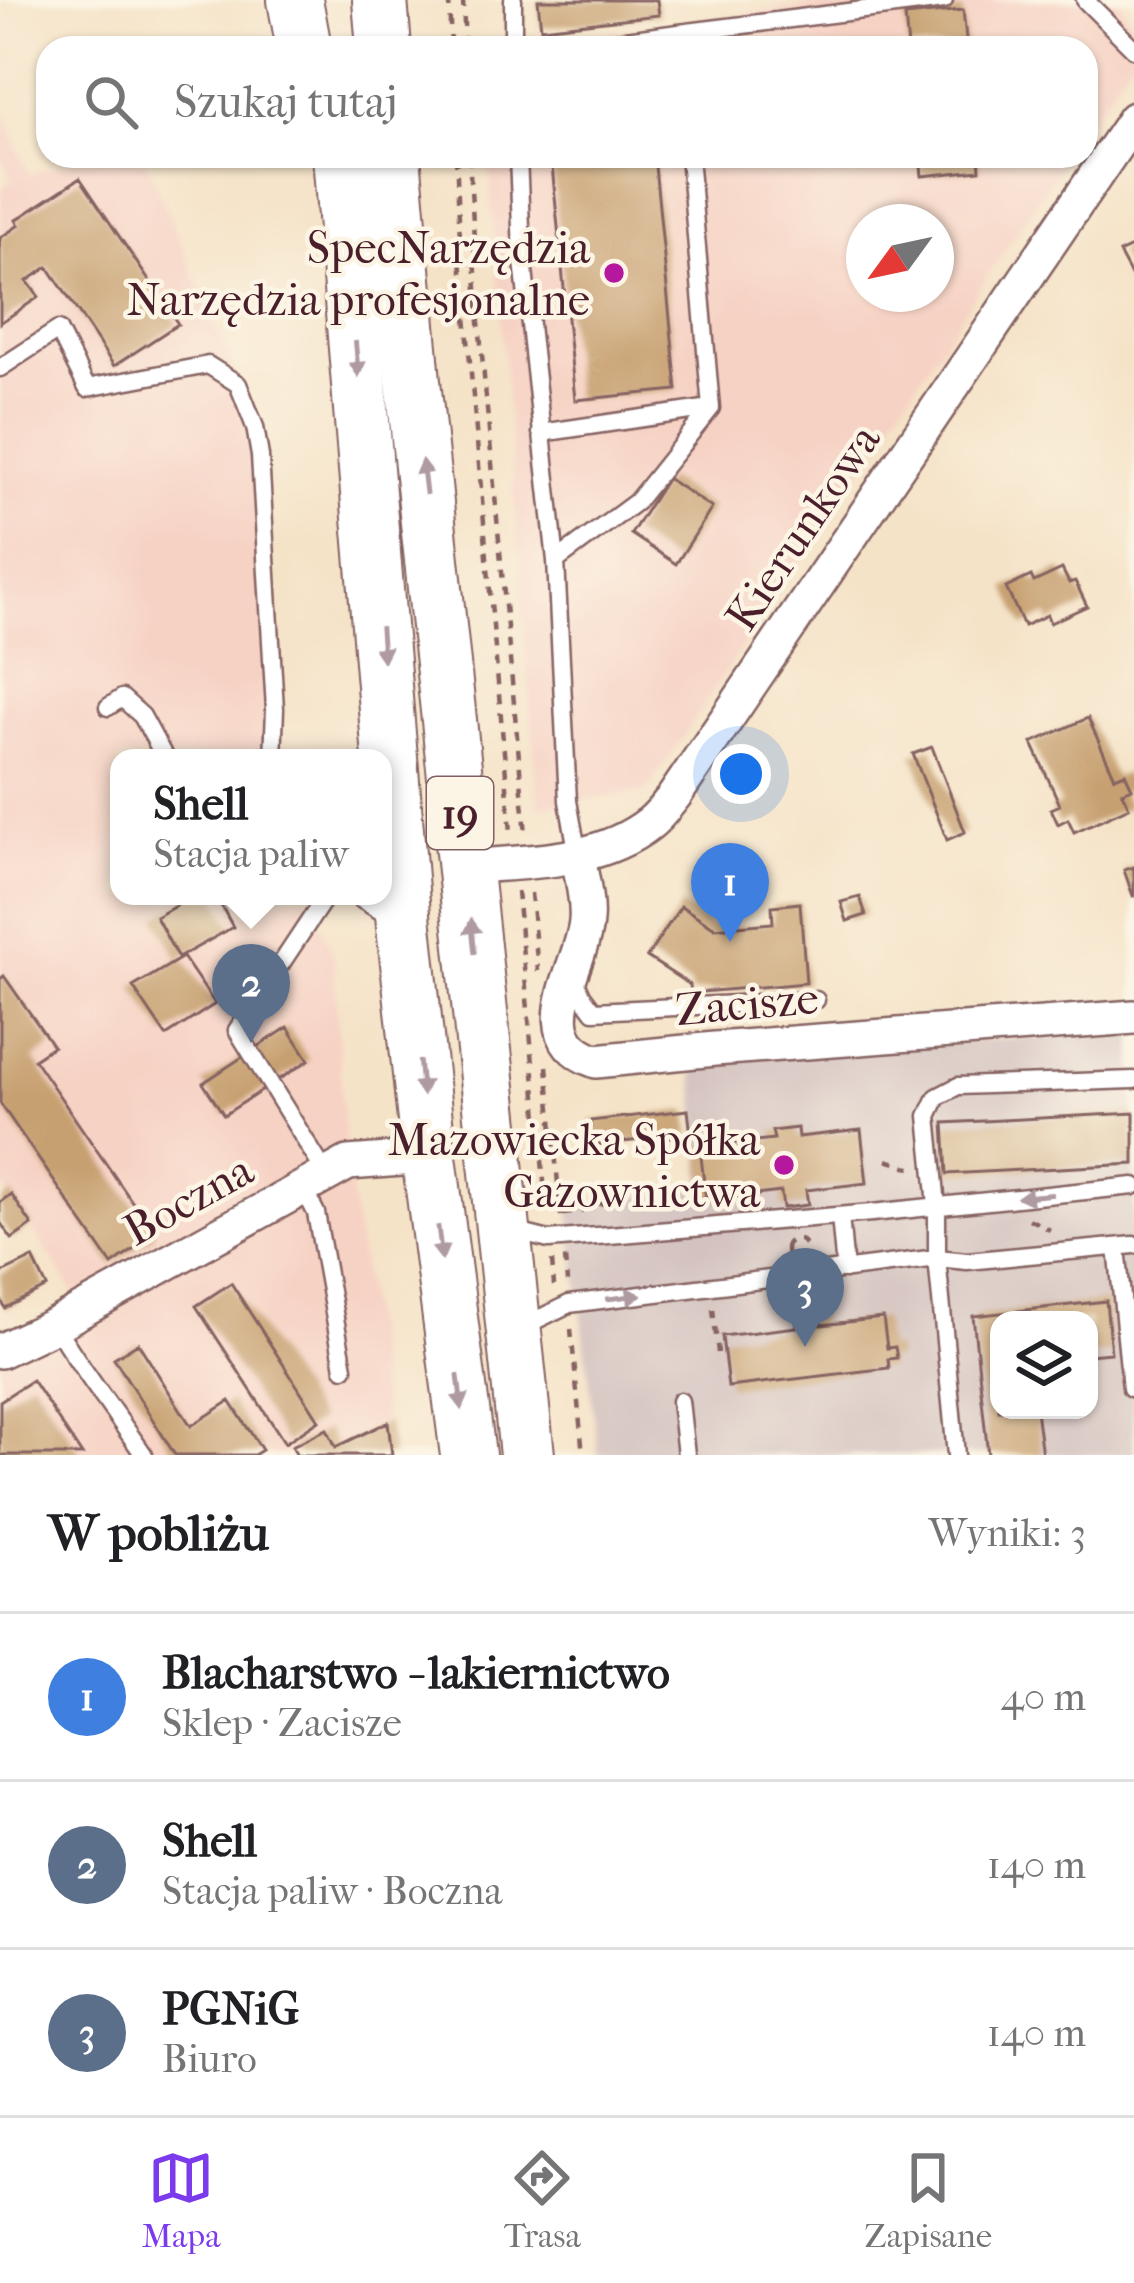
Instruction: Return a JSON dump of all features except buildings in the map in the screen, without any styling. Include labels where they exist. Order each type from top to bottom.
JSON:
[{"type":"highway","points":[[295,0],[302,36]]},
{"type":"highway","points":[[328,0],[331,36]]},
{"type":"highway","points":[[380,0],[383,36]]},
{"type":"highway","points":[[411,0],[411,36]]},
{"type":"highway","name":"19","points":[[328,168],[350,274],[376,575],[385,749]]},
{"type":"highway","points":[[341,168],[350,274]]},
{"type":"highway","points":[[394,168],[413,381]]},
{"type":"highway","name":"19","points":[[419,168],[426,294],[413,381],[435,573],[503,864],[546,1315],[527,1455]]},
{"type":"highway","points":[[376,575],[435,573]]},
{"type":"highway","name":"19","points":[[392,833],[468,1455]]},
{"type":"street","name":"Kierunkowa","points":[[503,864],[603,849],[654,820],[1134,119]]},
{"type":"street","name":"Zacisze","points":[[578,855],[587,918],[574,972],[564,986],[563,1024],[578,1055],[596,1061],[1134,1017]]},
{"type":"street","name":"Boczna","points":[[0,1352],[348,1163],[429,1156]]},
{"type":"lane","points":[[513,0],[513,36]]},
{"type":"lane","points":[[706,36],[944,0]]},
{"type":"lane","points":[[1085,0],[1134,50]]},
{"type":"lane","points":[[518,168],[522,252],[556,561],[568,801],[578,855]]},
{"type":"lane","points":[[556,561],[636,502],[711,408],[690,168]]},
{"type":"lane","points":[[0,368],[58,329],[87,388],[208,364],[238,384],[255,427],[260,456],[273,749]]},
{"type":"lane","points":[[541,433],[711,408]]},
{"type":"lane","points":[[108,706],[122,698],[142,716],[160,749]]},
{"type":"lane","points":[[320,905],[237,1030],[314,1180],[344,1368]]},
{"type":"lane","points":[[370,905],[404,926]]},
{"type":"lane","points":[[574,972],[594,1011],[816,1000]]},
{"type":"lane","points":[[956,1455],[928,1115],[937,1096],[958,1087],[1134,1080]]},
{"type":"lane","points":[[538,1236],[840,1216],[1134,1186]]},
{"type":"lane","points":[[840,1216],[845,1270]]},
{"type":"lane","points":[[546,1315],[937,1258],[967,1261],[1126,1246],[1134,1389]]},
{"type":"lane","points":[[55,1324],[79,1366],[144,1455]]},
{"type":"lane","points":[[680,1401],[686,1455]]},
{"type":"path","points":[[449,0],[450,36]]},
{"type":"path","points":[[463,0],[464,36]]},
{"type":"path","points":[[456,168],[503,864],[538,1236],[546,1315],[583,1455]]},
{"type":"path","points":[[470,168],[503,864],[540,990]]},
{"type":"path","points":[[546,1061],[538,1236],[546,1315]]},
{"type":"path","points":[[992,1200],[1088,1250]]},
{"type":"path","points":[[712,1303],[718,1353]]},
{"type":"shaded area","points":[[846,0],[1120,0],[1134,28],[1134,55],[1098,110],[1098,36],[579,36]]},
{"type":"shaded area","points":[[0,105],[29,174],[50,168],[149,168],[255,427],[273,749],[110,749],[110,905],[312,905],[334,957],[343,1119],[390,1455],[0,1455],[0,1351],[78,1299],[0,1181],[0,190],[13,180],[0,158]]},
{"type":"shaded area","points":[[489,168],[1059,168],[647,791],[538,807]]},
{"type":"shaded area","points":[[1134,1030],[1134,1455],[598,1455],[569,1205],[702,1188],[693,1060]]},
{"type":"place","name":"SpecNarzędzia Narzędzia profesjonalne","points":[[614,273]]},
{"type":"place","name":"Blacharstwo - lakiernictwo","points":[[730,942]]},
{"type":"place","name":"Shell","points":[[251,1043]]},
{"type":"place","name":"Mazowiecka Spółka Gazownictwa","points":[[784,1165]]},
{"type":"place","name":"PGNiG","points":[[805,1347]]}]
